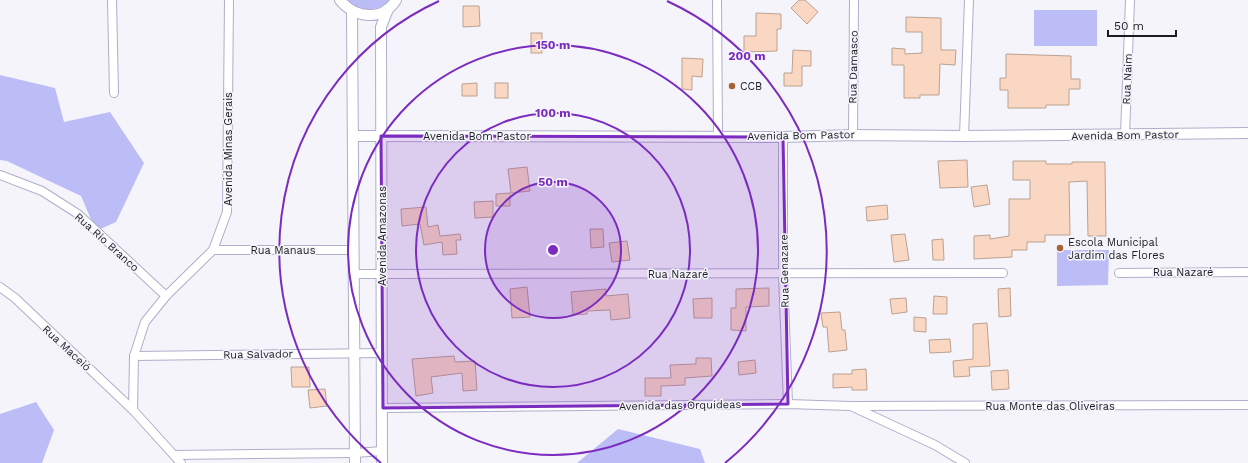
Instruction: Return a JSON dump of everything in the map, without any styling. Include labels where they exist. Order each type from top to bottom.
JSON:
[{"type":"street","points":[[112,0],[114,93]]},
{"type":"street","name":"Avenida Minas Gerais","points":[[133,410],[134,356],[145,322],[166,296],[213,250],[227,212],[229,0]]},
{"type":"street","points":[[340,0],[352,12],[370,16],[388,9],[396,0]]},
{"type":"street","points":[[717,0],[718,135]]},
{"type":"street","name":"Rua Damasco","points":[[853,135],[854,0]]},
{"type":"street","points":[[964,136],[969,0]]},
{"type":"street","name":"Rua Naim","points":[[1125,135],[1130,0]]},
{"type":"street","name":"Avenida Amazonas","points":[[382,463],[381,27],[388,9]]},
{"type":"street","points":[[352,12],[355,458]]},
{"type":"street","name":"Avenida Bom Pastor","points":[[354,136],[718,135],[783,137],[853,135],[964,136],[1248,134]]},
{"type":"street","name":"Rua Genazare","points":[[783,137],[783,274],[788,404]]},
{"type":"street","name":"Rua Rio Branco","points":[[0,175],[42,191],[78,214],[166,296]]},
{"type":"street","name":"Rua Manaus","points":[[213,250],[354,250]]},
{"type":"street","name":"Rua Nazaré","points":[[1119,272],[1248,272]]},
{"type":"street","name":"Rua Nazaré","points":[[354,274],[1003,273]]},
{"type":"street","name":"Rua Maceió","points":[[0,287],[15,298],[133,410]]},
{"type":"street","name":"Rua Salvador","points":[[134,356],[382,353]]},
{"type":"street","name":"Avenida das Orquídeas","points":[[383,408],[788,404],[852,406],[935,446],[965,463]]},
{"type":"street","name":"Rua Monte das Oliveiras","points":[[852,406],[1248,405]]},
{"type":"street","points":[[133,410],[181,463]]},
{"type":"street","points":[[174,455],[355,458],[382,451]]},
{"type":"highlighted area","points":[[381,136],[783,137],[788,404],[383,408]]},
{"type":"shaded area","points":[[347,0],[390,0],[380,7],[368,10],[357,8]]},
{"type":"shaded area","points":[[1034,10],[1097,10],[1097,46],[1034,46]]},
{"type":"shaded area","points":[[0,75],[55,88],[64,122],[110,112],[144,163],[116,222],[96,231],[81,196],[7,161],[0,160]]},
{"type":"shaded area","points":[[1057,250],[1109,250],[1108,285],[1057,286]]},
{"type":"shaded area","points":[[36,402],[54,430],[42,463],[0,463],[0,414]]},
{"type":"shaded area","points":[[618,429],[700,449],[705,463],[577,463]]},
{"type":"building","points":[[799,0],[805,0],[818,12],[807,24],[791,8]]},
{"type":"building","points":[[463,6],[479,6],[480,26],[463,27]]},
{"type":"building","points":[[756,13],[781,14],[781,29],[777,29],[777,51],[744,52],[744,36],[756,36]]},
{"type":"building","points":[[906,17],[941,18],[941,50],[956,50],[955,65],[940,64],[939,95],[920,95],[920,98],[904,98],[904,65],[892,65],[892,48],[905,49],[905,54],[922,53],[922,32],[906,32]]},
{"type":"building","points":[[531,33],[542,33],[542,53],[531,53]]},
{"type":"building","points":[[793,50],[811,51],[811,66],[802,66],[802,86],[784,86],[784,73],[792,73]]},
{"type":"building","points":[[1006,54],[1071,56],[1071,79],[1080,79],[1080,89],[1069,89],[1069,105],[1046,105],[1046,108],[1008,108],[1008,90],[1000,90],[1000,78],[1006,78]]},
{"type":"building","points":[[682,58],[703,59],[702,77],[692,76],[692,90],[682,89]]},
{"type":"building","points":[[477,83],[477,96],[462,96],[462,84]]},
{"type":"building","points":[[495,83],[508,83],[508,98],[495,98]]},
{"type":"building","points":[[967,160],[968,187],[940,188],[938,161]]},
{"type":"building","points":[[1013,161],[1046,161],[1046,164],[1105,162],[1106,236],[1088,236],[1087,181],[1069,182],[1070,235],[1045,235],[1045,242],[1027,242],[1027,250],[1012,250],[1012,257],[974,259],[974,236],[990,235],[990,239],[1009,236],[1009,199],[1030,199],[1030,180],[1013,180]]},
{"type":"building","points":[[527,167],[530,191],[511,193],[508,169]]},
{"type":"building","points":[[987,185],[990,204],[974,207],[971,187]]},
{"type":"building","points":[[510,193],[510,206],[496,206],[496,194]]},
{"type":"building","points":[[493,201],[493,217],[475,218],[474,202]]},
{"type":"building","points":[[887,205],[888,219],[867,221],[866,207]]},
{"type":"building","points":[[426,207],[428,227],[438,225],[440,236],[460,234],[461,240],[456,240],[457,254],[443,255],[442,242],[424,245],[420,224],[402,226],[401,209]]},
{"type":"building","points":[[590,229],[603,229],[604,247],[591,248]]},
{"type":"building","points":[[905,234],[909,260],[894,262],[891,235]]},
{"type":"building","points":[[943,239],[944,260],[933,260],[932,240]]},
{"type":"building","points":[[627,241],[630,260],[612,262],[609,243]]},
{"type":"building","points":[[527,287],[530,317],[512,318],[510,289]]},
{"type":"building","points":[[769,288],[769,306],[746,307],[746,331],[731,330],[731,308],[736,308],[736,289]]},
{"type":"building","points":[[1010,288],[1011,316],[999,317],[998,289]]},
{"type":"building","points":[[606,289],[606,296],[628,294],[630,318],[611,320],[610,310],[587,311],[587,314],[573,315],[571,292]]},
{"type":"building","points":[[934,296],[947,297],[947,314],[933,314]]},
{"type":"building","points":[[712,298],[712,318],[694,318],[693,299]]},
{"type":"building","points":[[906,298],[907,312],[892,314],[890,299]]},
{"type":"building","points":[[840,312],[842,330],[845,330],[847,350],[829,352],[827,327],[823,327],[821,313]]},
{"type":"building","points":[[914,317],[926,318],[926,332],[914,331]]},
{"type":"building","points":[[987,323],[990,366],[969,367],[970,376],[954,377],[953,361],[973,359],[973,324]]},
{"type":"building","points":[[950,339],[951,352],[930,353],[929,340]]},
{"type":"building","points":[[454,356],[455,362],[475,361],[477,390],[463,391],[462,373],[431,377],[433,393],[416,396],[412,359]]},
{"type":"building","points":[[696,358],[711,358],[712,376],[685,378],[685,385],[661,386],[661,396],[645,396],[645,378],[671,378],[670,365],[696,364]]},
{"type":"building","points":[[755,360],[756,373],[739,375],[738,362]]},
{"type":"building","points":[[291,367],[309,367],[310,387],[292,387]]},
{"type":"building","points":[[866,369],[867,390],[852,390],[852,387],[833,388],[833,374],[852,374],[852,370]]},
{"type":"building","points":[[1008,370],[1009,389],[992,390],[991,371]]},
{"type":"building","points":[[325,389],[327,406],[310,408],[308,390]]},
{"type":"place","name":"CCB","points":[[732,86]]},
{"type":"place","name":"Escola Municipal Jardim das Flores","points":[[1060,248]]}]
